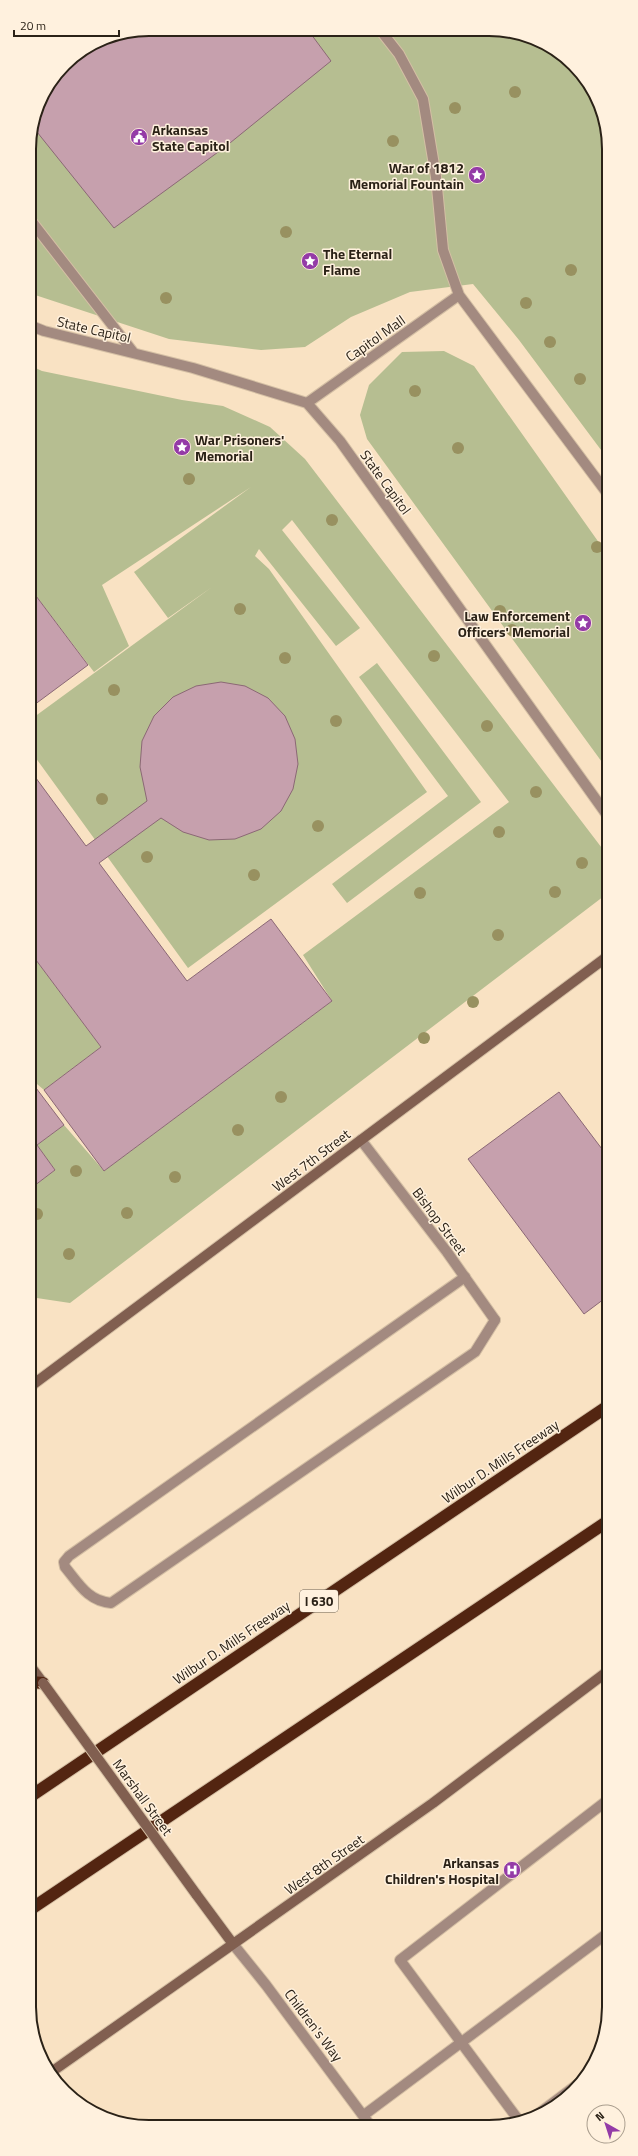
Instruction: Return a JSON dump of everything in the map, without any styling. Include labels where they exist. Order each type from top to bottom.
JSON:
[{"type":"highway","name":"Wilbur D. Mills Freeway","points":[[36,1793],[602,1410]]},
{"type":"highway","points":[[36,1906],[602,1525]]},
{"type":"street","points":[[386,36],[399,54],[423,99],[436,177],[443,250],[459,295],[602,486]]},
{"type":"street","points":[[36,227],[133,352]]},
{"type":"street","name":"Capitol Mall","points":[[307,403],[459,295]]},
{"type":"street","name":"State Capitol","points":[[36,328],[133,352],[307,403],[340,441],[602,807]]},
{"type":"street","name":"West 7th Street","points":[[36,1382],[602,960]]},
{"type":"street","name":"Bishop Street","points":[[361,1140],[465,1277],[495,1320],[475,1352],[111,1603],[99,1602],[86,1592],[65,1567],[64,1562],[69,1556],[465,1277]]},
{"type":"street","name":"West 8th Street","points":[[55,2069],[433,1803],[602,1676]]},
{"type":"street","name":"Marshall Street","points":[[37,1683],[233,1944]]},
{"type":"street","points":[[516,2117],[400,1960],[602,1803]]},
{"type":"street","points":[[364,2116],[602,1937]]},
{"type":"street","name":"Children's Way","points":[[233,1944],[271,1991],[367,2120]]},
{"type":"green space","points":[[149,36],[489,36],[511,38],[525,42],[558,59],[579,80],[587,93],[596,113],[602,142],[602,451],[519,340],[473,284],[410,292],[351,317],[305,347],[261,350],[169,339],[36,295],[36,142],[40,120],[55,86],[86,55],[93,51],[127,38]]},
{"type":"green space","points":[[444,351],[474,366],[602,547],[602,762],[367,439],[360,415],[369,385],[402,352]]},
{"type":"green space","points":[[36,368],[42,371],[182,400],[223,406],[270,427],[305,459],[602,848],[602,898],[70,1303],[36,1298],[36,1184],[55,1170],[37,1145],[64,1125],[104,1171],[332,1001],[303,955],[509,802],[292,520],[282,530],[360,628],[336,646],[259,549],[255,556],[269,569],[427,792],[188,968],[36,758],[36,716],[212,587],[168,618],[134,572],[251,487],[102,585],[129,646],[94,672],[36,596]]},
{"type":"green space","points":[[377,663],[481,802],[347,903],[332,884],[448,796],[359,677]]},
{"type":"green space","points":[[36,960],[101,1047],[44,1090],[36,1083]]},
{"type":"building","name":"Arkansas State Capitol","points":[[312,36],[331,61],[225,147],[114,228],[37,132],[40,120],[51,93],[69,69],[93,51],[120,40],[134,37]]},
{"type":"building","points":[[36,596],[88,665],[36,704]]},
{"type":"building","points":[[221,682],[245,686],[268,698],[285,716],[295,739],[298,764],[293,789],[281,811],[261,829],[235,839],[209,840],[183,832],[161,818],[99,863],[187,981],[271,919],[332,1001],[104,1171],[44,1090],[101,1047],[36,960],[36,778],[86,846],[147,801],[140,767],[142,741],[154,716],[173,697],[196,686]]},
{"type":"building","points":[[36,1088],[64,1125],[37,1145],[55,1170],[36,1184]]},
{"type":"building","points":[[559,1092],[602,1149],[602,1300],[584,1314],[468,1159]]},
{"type":"place","name":"Arkansas State Capitol","points":[[139,137]]},
{"type":"place","name":"War of 1812 Memorial Fountain","points":[[477,175]]},
{"type":"place","name":"The Eternal Flame","points":[[310,261]]},
{"type":"place","name":"War Prisoners' Memorial","points":[[182,447]]},
{"type":"place","name":"Law Enforcement Officers' Memorial","points":[[583,623]]},
{"type":"place","name":"Arkansas Children's Hospital","points":[[512,1870]]}]
